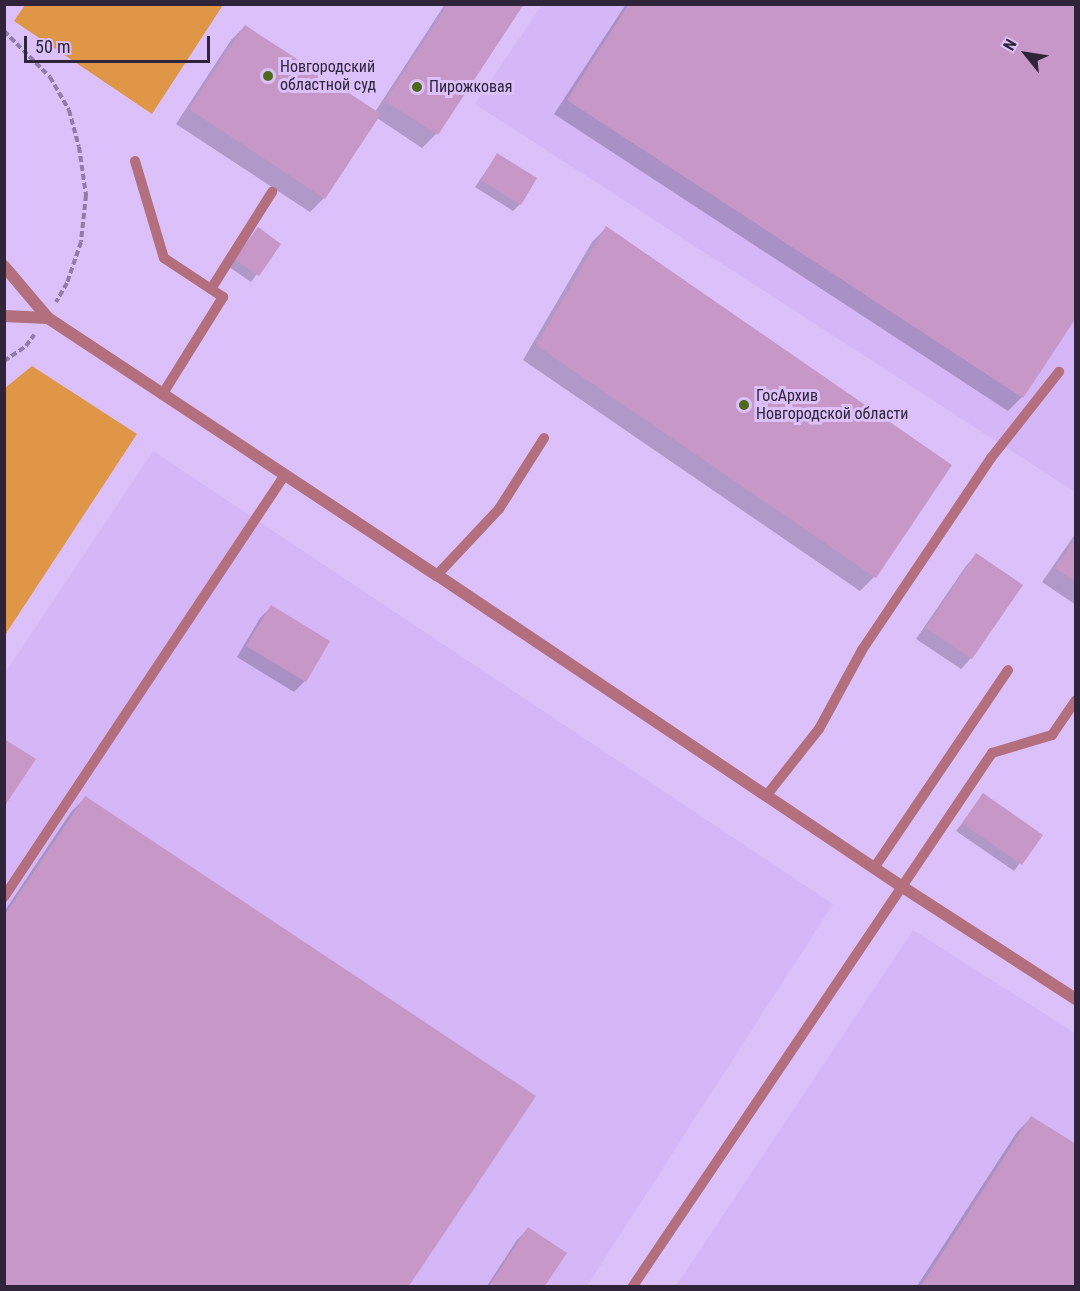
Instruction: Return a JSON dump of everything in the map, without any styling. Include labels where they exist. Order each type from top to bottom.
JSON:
[{"type":"street","points":[[4,266],[48,318],[901,886],[1076,999]]},
{"type":"street","points":[[4,316],[48,318]]},
{"type":"lane","points":[[135,160],[164,258],[223,297],[162,394]]},
{"type":"lane","points":[[211,289],[272,192]]},
{"type":"lane","points":[[766,796],[819,729],[862,650],[991,458],[1059,372]]},
{"type":"lane","points":[[437,575],[499,509],[544,438]]},
{"type":"lane","points":[[4,897],[284,476]]},
{"type":"lane","points":[[874,868],[1008,670]]},
{"type":"lane","points":[[633,1287],[992,753],[1052,735],[1076,700]]},
{"type":"path","points":[[4,31],[50,77],[69,110],[79,147],[86,195],[81,242],[67,283],[48,318],[26,346],[4,361]]},
{"type":"shaded area","points":[[25,5],[223,5],[152,114],[14,21]]},
{"type":"shaded area","points":[[542,5],[1075,5],[1075,492],[475,104]]},
{"type":"shaded area","points":[[32,366],[137,434],[5,635],[5,388]]},
{"type":"shaded area","points":[[153,451],[833,904],[587,1286],[5,1286],[5,673]]},
{"type":"shaded area","points":[[913,930],[1075,1033],[1075,1286],[676,1286]]},
{"type":"building","points":[[448,4],[524,4],[438,135],[385,101]]},
{"type":"building","points":[[629,4],[1076,4],[1076,318],[1023,398],[567,100]]},
{"type":"building","points":[[245,25],[381,114],[325,199],[189,109]]},
{"type":"building","points":[[497,153],[537,178],[521,205],[481,180]]},
{"type":"building","name":"ГосАрхив Новгородской области","points":[[606,226],[952,465],[876,578],[536,345]]},
{"type":"building","points":[[258,227],[281,244],[259,276],[234,259]]},
{"type":"building","points":[[1076,537],[1076,582],[1055,568]]},
{"type":"building","points":[[976,553],[1023,585],[972,659],[926,628]]},
{"type":"building","points":[[271,605],[330,641],[306,682],[246,646]]},
{"type":"building","points":[[4,739],[36,759],[4,807]]},
{"type":"building","points":[[983,793],[1043,835],[1022,865],[962,823]]},
{"type":"building","points":[[85,796],[536,1096],[409,1286],[4,1286],[4,916]]},
{"type":"building","points":[[1031,1116],[1076,1144],[1076,1286],[921,1286]]},
{"type":"building","points":[[528,1227],[567,1253],[545,1286],[489,1286]]},
{"type":"place","name":"Новгородский областной суд","points":[[268,76]]},
{"type":"place","name":"Пирожковая","points":[[417,87]]},
{"type":"place","name":"ГосАрхив Новгородской области","points":[[744,405]]}]
